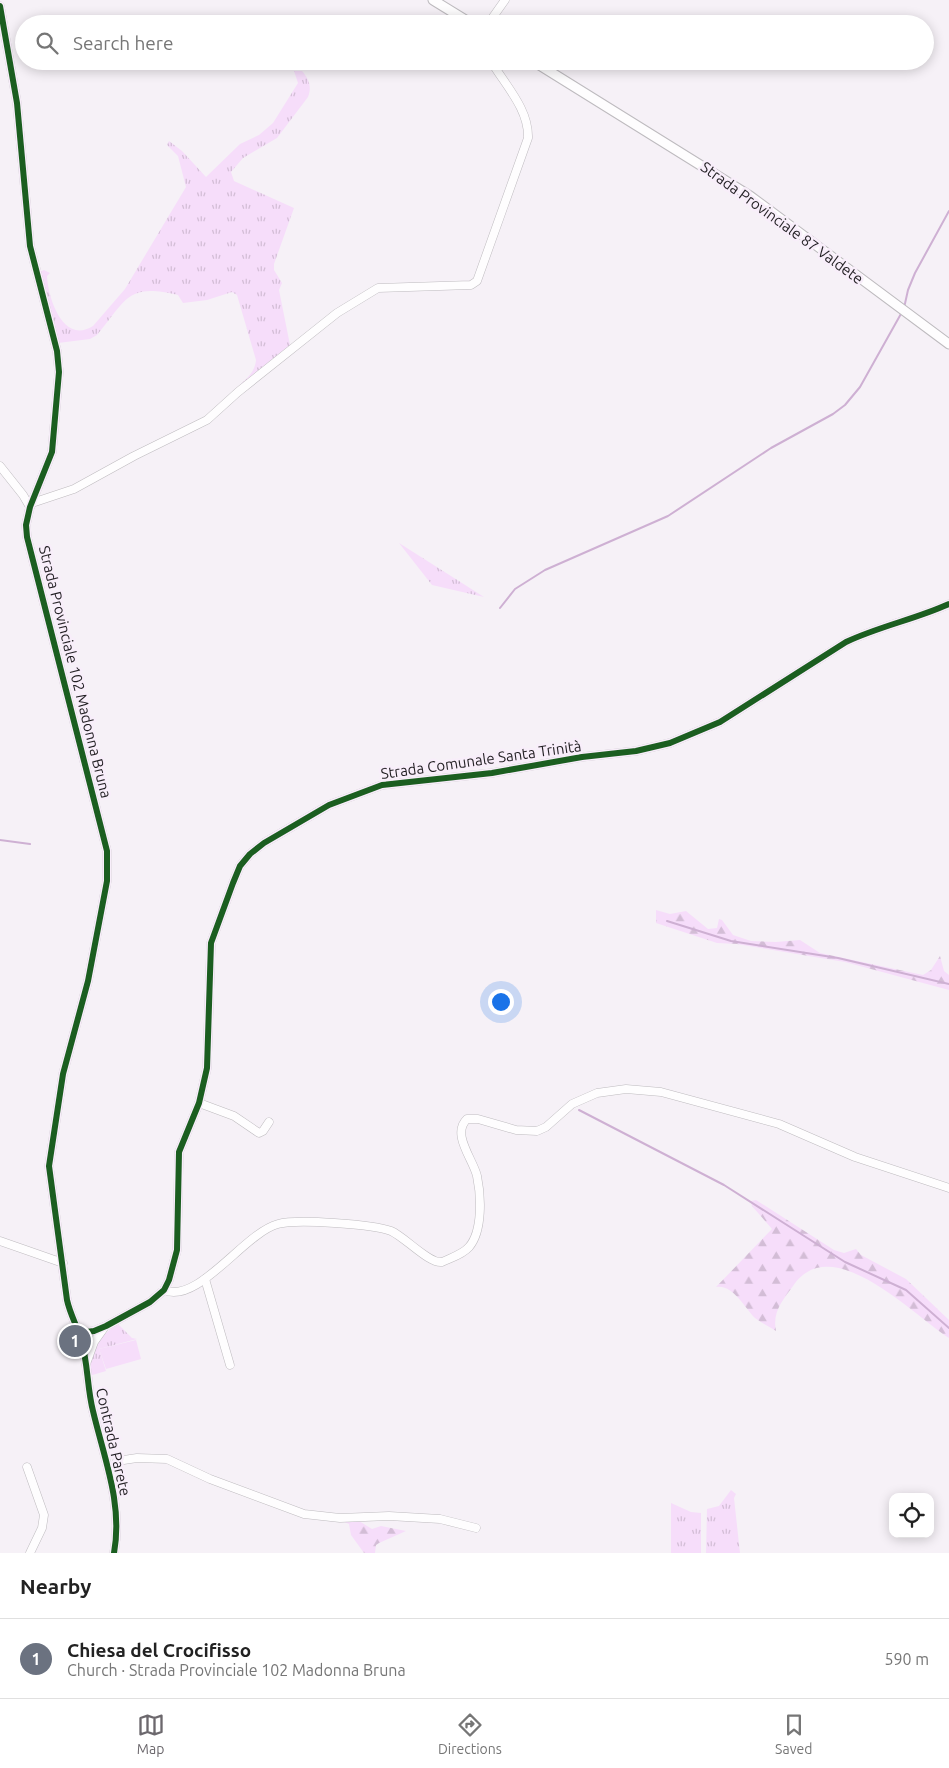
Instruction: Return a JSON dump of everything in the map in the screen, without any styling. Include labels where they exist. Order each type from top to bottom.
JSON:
[{"type":"main road","points":[[433,0],[457,15]]},
{"type":"main road","name":"Strada Provinciale 87 Valdete","points":[[548,70],[724,178],[949,344]]},
{"type":"street","points":[[494,15],[505,0]]},
{"type":"street","name":"Strada Provinciale 102 Madonna Bruna","points":[[0,6],[16,103],[30,246],[57,351],[58,372],[52,452],[31,505],[26,525],[31,552],[85,759],[108,858],[107,881],[88,981],[63,1074],[49,1166],[67,1300],[82,1345]]},
{"type":"street","points":[[0,466],[31,505],[74,489],[134,456],[207,420],[238,392],[337,313],[378,288],[470,285],[477,282],[528,138],[528,125],[523,112],[497,70]]},
{"type":"street","name":"Strada Comunale Santa Trinità","points":[[106,1326],[150,1302],[164,1290],[174,1266],[177,1250],[179,1152],[199,1103],[208,1062],[211,943],[240,866],[264,843],[329,805],[382,785],[492,774],[582,757],[636,751],[670,743],[720,722],[846,642],[865,633],[916,617],[949,604]]},
{"type":"street","points":[[164,1290],[171,1294],[181,1292],[205,1280],[256,1235],[281,1224],[374,1226],[403,1238],[437,1263],[447,1260],[469,1247],[478,1226],[479,1191],[476,1174],[462,1138],[463,1123],[471,1118],[516,1130],[537,1131],[546,1126],[572,1104],[584,1098],[611,1090],[626,1089],[661,1092],[779,1124],[855,1157],[949,1188]]},
{"type":"street","points":[[199,1103],[234,1116],[259,1133],[263,1132],[269,1122]]},
{"type":"street","points":[[0,1241],[63,1263]]},
{"type":"street","points":[[205,1280],[230,1364]]},
{"type":"street","points":[[79,1333],[94,1331],[106,1326]]},
{"type":"street","name":"Contrada Parete","points":[[85,1367],[94,1342],[106,1326]]},
{"type":"street","points":[[82,1345],[94,1331]]},
{"type":"street","points":[[82,1345],[94,1342]]},
{"type":"street","name":"Contrada Parete","points":[[82,1345],[92,1410],[110,1478],[117,1516],[114,1553]]},
{"type":"street","points":[[110,1478],[117,1462],[137,1458],[160,1458],[177,1463],[210,1479],[304,1514],[332,1518],[389,1516],[440,1519],[476,1528]]},
{"type":"street","points":[[28,1467],[44,1515],[42,1528],[30,1553]]},
{"type":"green space","points":[[294,71],[302,71],[306,77],[310,86],[308,97],[277,138],[243,158],[231,172],[234,181],[294,208],[274,264],[274,270],[282,283],[279,290],[290,345],[239,386],[252,371],[256,360],[237,295],[232,292],[207,300],[183,303],[178,295],[148,291],[138,293],[122,303],[97,335],[90,339],[58,343],[39,272],[44,270],[50,273],[47,276],[50,296],[59,316],[66,324],[73,329],[82,330],[93,326],[125,289],[186,187],[178,156],[167,145],[169,141],[182,151],[206,177],[240,144],[259,135],[273,123],[298,83]]},
{"type":"green space","points":[[399,543],[484,597],[432,585]]},
{"type":"green space","points":[[656,910],[670,914],[686,911],[708,929],[717,928],[719,919],[722,920],[733,935],[751,941],[776,942],[800,940],[820,953],[923,975],[931,970],[940,956],[944,971],[949,975],[949,990],[845,962],[737,944],[717,943],[656,923]]},
{"type":"green space","points":[[756,1200],[834,1250],[844,1253],[856,1249],[861,1255],[906,1279],[949,1320],[949,1338],[894,1296],[872,1282],[850,1271],[828,1267],[809,1271],[793,1286],[782,1301],[777,1312],[776,1331],[757,1320],[738,1297],[728,1289],[716,1287],[772,1229],[752,1206],[751,1201]]},
{"type":"green space","points":[[118,1324],[132,1338],[137,1339],[99,1349],[106,1371],[89,1376],[91,1360],[96,1346],[105,1334]]},
{"type":"green space","points":[[136,1340],[141,1359],[106,1369],[99,1349]]},
{"type":"green space","points":[[731,1490],[736,1494],[734,1498],[740,1553],[706,1553],[707,1509],[719,1506]]},
{"type":"green space","points":[[671,1503],[691,1512],[701,1513],[701,1553],[671,1553]]},
{"type":"green space","points":[[354,1518],[372,1529],[381,1526],[406,1531],[376,1545],[375,1553],[364,1553],[351,1535],[349,1524],[340,1520]]},
{"type":"waterway","points":[[904,308],[908,290],[915,273],[949,211]]},
{"type":"waterway","points":[[500,608],[515,589],[545,570],[668,516],[771,448],[833,414],[845,405],[860,387],[902,312]]},
{"type":"waterway","points":[[0,840],[30,844]]},
{"type":"waterway","points":[[667,921],[731,941],[838,958],[949,984]]},
{"type":"waterway","points":[[579,1110],[724,1185],[845,1262],[906,1290],[949,1328]]},
{"type":"cycle path","points":[[0,6],[17,103],[30,246],[57,351],[59,372],[52,452],[30,507],[26,525],[27,537],[107,851],[107,881],[88,981],[63,1074],[49,1166],[67,1300],[83,1348],[91,1402],[111,1481],[116,1517],[114,1553]]},
{"type":"cycle path","points":[[79,1333],[94,1331],[106,1326],[150,1302],[164,1290],[169,1280],[177,1250],[179,1152],[199,1103],[207,1068],[211,943],[240,866],[250,854],[264,843],[329,805],[382,785],[492,773],[582,757],[636,751],[670,743],[720,722],[846,642],[949,604]]},
{"type":"place","name":"Chiesa del Crocifisso","points":[[75,1341]]}]
